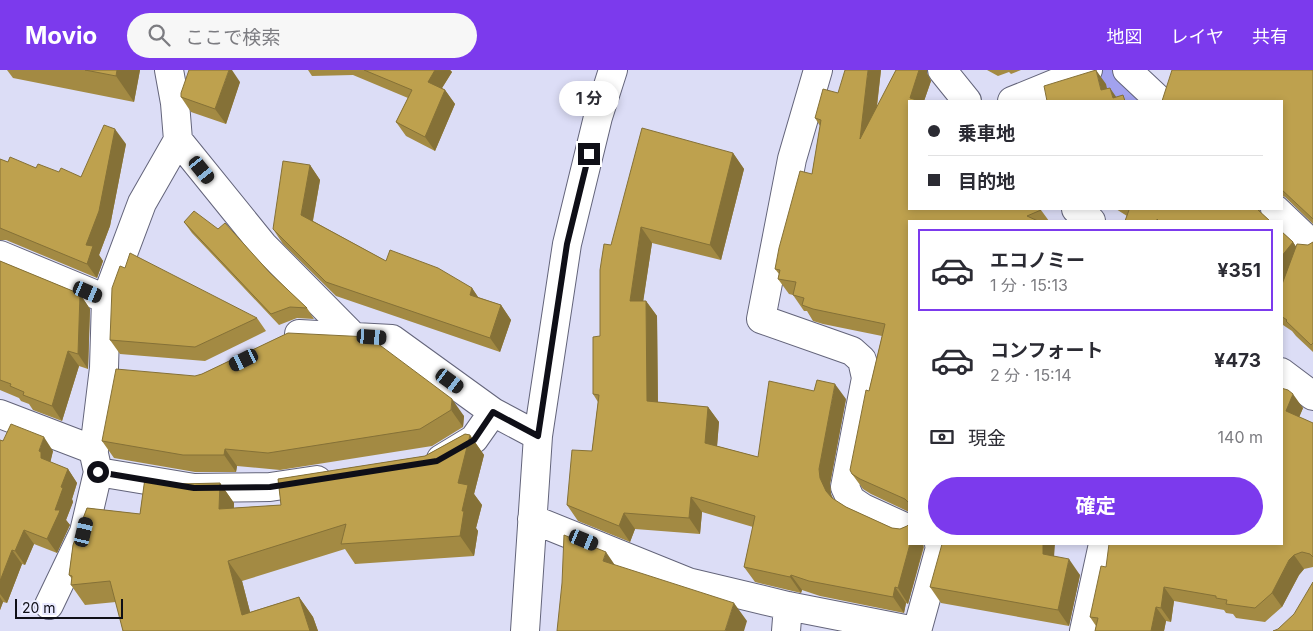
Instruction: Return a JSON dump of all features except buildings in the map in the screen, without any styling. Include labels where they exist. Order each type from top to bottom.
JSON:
[{"type":"street","points":[[169,70],[175,103],[178,140],[263,245],[353,336]]},
{"type":"street","points":[[525,631],[538,436],[567,244],[598,117],[613,70]]},
{"type":"street","points":[[818,70],[792,159],[761,319],[852,351],[862,360],[866,378],[845,487],[851,500],[863,508],[908,529]]},
{"type":"street","points":[[942,70],[966,100]]},
{"type":"street","points":[[1127,70],[1159,100]]},
{"type":"street","points":[[1014,100],[1086,71]]},
{"type":"street","points":[[49,605],[84,532],[96,461],[104,368],[106,300],[142,203],[178,140]]},
{"type":"street","points":[[1077,210],[1090,220]]},
{"type":"street","points":[[1276,210],[1313,245]]},
{"type":"street","points":[[0,255],[106,300]]},
{"type":"street","points":[[280,343],[297,334],[392,338],[493,412],[538,436]]},
{"type":"street","points":[[104,368],[132,370]]},
{"type":"street","points":[[1283,374],[1313,396]]},
{"type":"street","points":[[417,464],[437,461],[474,440],[493,412]]},
{"type":"street","points":[[0,414],[96,461],[194,488],[270,487],[339,476]]},
{"type":"street","points":[[532,519],[688,582],[787,619],[916,631],[941,545]]},
{"type":"street","points":[[1084,631],[1102,545]]},
{"type":"waterway","points":[[1098,70],[1133,100]]},
{"type":"route","points":[[98,472],[194,488],[270,487],[437,461],[474,440],[493,412],[538,436],[567,244],[589,154]]}]
